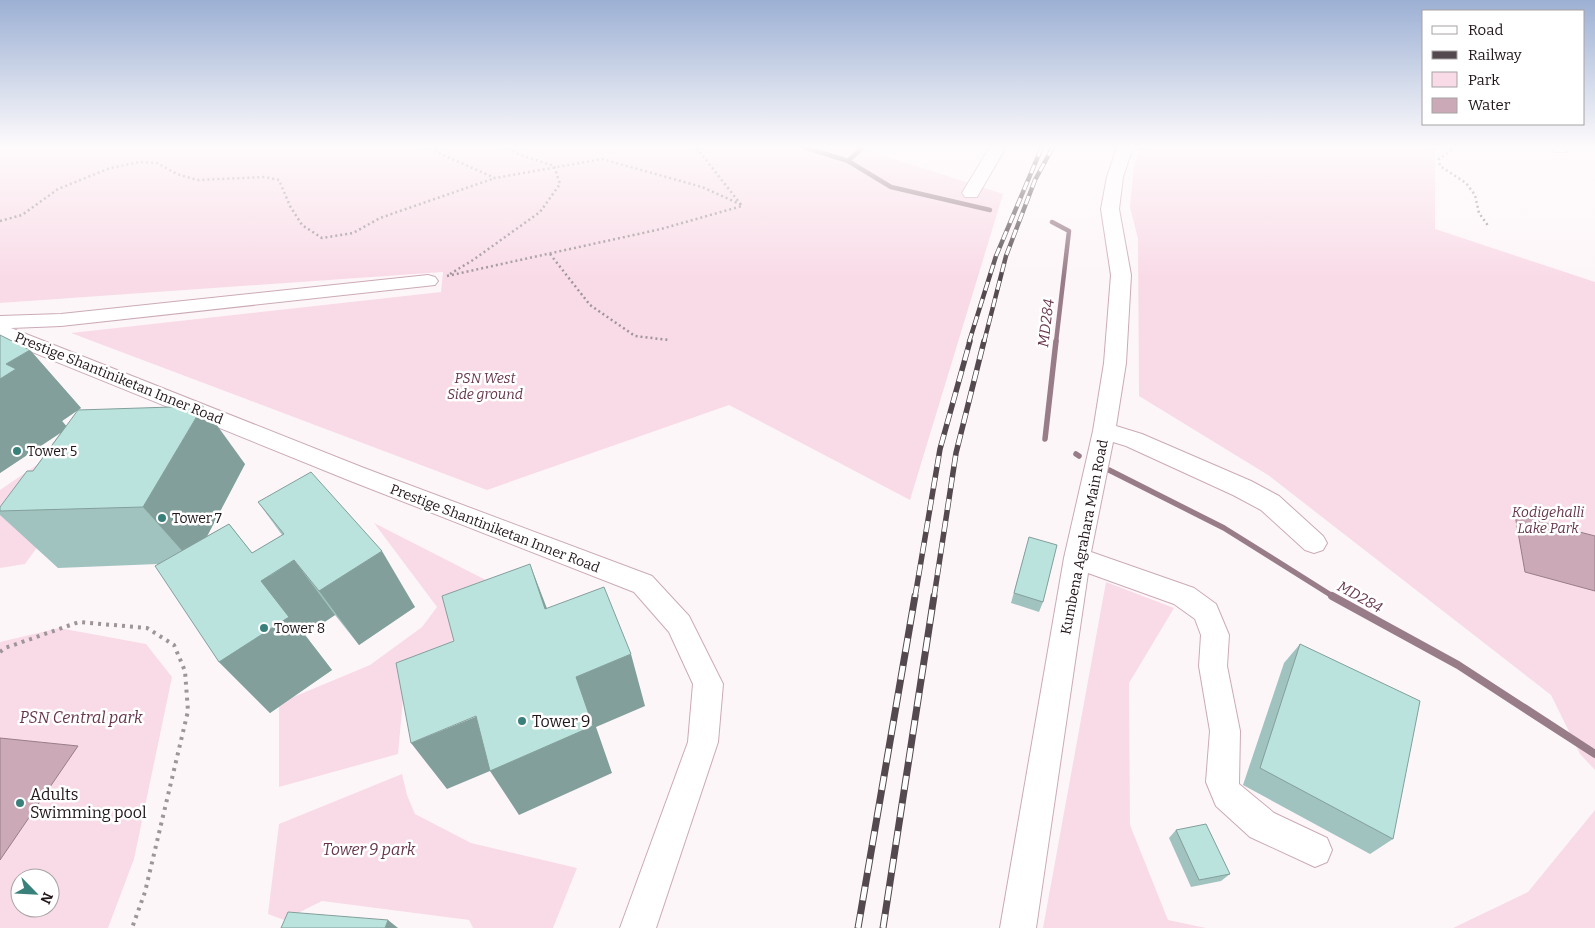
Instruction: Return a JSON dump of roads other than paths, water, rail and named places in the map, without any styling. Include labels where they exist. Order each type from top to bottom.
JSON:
[{"type":"street","name":"Kumbena Agrahara Main Road","points":[[1018,928],[1077,558],[1104,430],[1115,363],[1121,275],[1110,209],[1113,190]]},
{"type":"street","points":[[0,322],[61,320],[428,281]]},
{"type":"street","name":"Prestige Shantiniketan Inner Road","points":[[0,331],[356,474],[643,584],[679,624],[708,684],[703,742],[638,928]]},
{"type":"street","points":[[1104,430],[1134,440],[1263,499],[1270,503],[1314,543]]},
{"type":"street","points":[[1077,558],[1184,596],[1206,612],[1215,635],[1213,666],[1225,731],[1222,782],[1227,795],[1262,825],[1315,850]]},
{"type":"water","points":[[1515,515],[1595,536],[1595,591],[1525,572]]},
{"type":"water","name":"Adults Swimming pool","points":[[0,738],[78,746],[0,860]]},
{"type":"waterway","name":"MD284","points":[[905,190],[990,210]]},
{"type":"waterway","name":"MD284","points":[[1052,222],[1069,231],[1056,342]]},
{"type":"waterway","name":"MD284","points":[[1045,439],[1056,341]]},
{"type":"waterway","name":"MD284","points":[[1109,470],[1224,528],[1334,597]]},
{"type":"waterway","name":"MD284","points":[[1332,596],[1458,665],[1595,754]]},
{"type":"railway","points":[[969,342],[996,256],[1024,190]]},
{"type":"railway","points":[[984,342],[1006,256],[1031,190]]},
{"type":"railway","points":[[915,597],[940,449],[970,341]]},
{"type":"railway","points":[[934,597],[956,453],[984,341]]},
{"type":"railway","points":[[858,928],[915,596]]},
{"type":"railway","points":[[883,928],[934,596]]},
{"type":"place","name":"Tower 5","points":[[17,451]]},
{"type":"place","name":"Tower 7","points":[[162,518]]},
{"type":"place","name":"Tower 8","points":[[264,628]]},
{"type":"place","name":"Tower 9","points":[[522,721]]},
{"type":"place","name":"Adults Swimming pool","points":[[20,803]]},
{"type":"park label","name":"PSN West Side ground","points":[[485,386]]},
{"type":"park label","name":"Kodigehalli Lake Park","points":[[1548,520]]},
{"type":"park label","name":"PSN Central park","points":[[81,717]]},
{"type":"park label","name":"Tower 9 park","points":[[369,849]]}]
